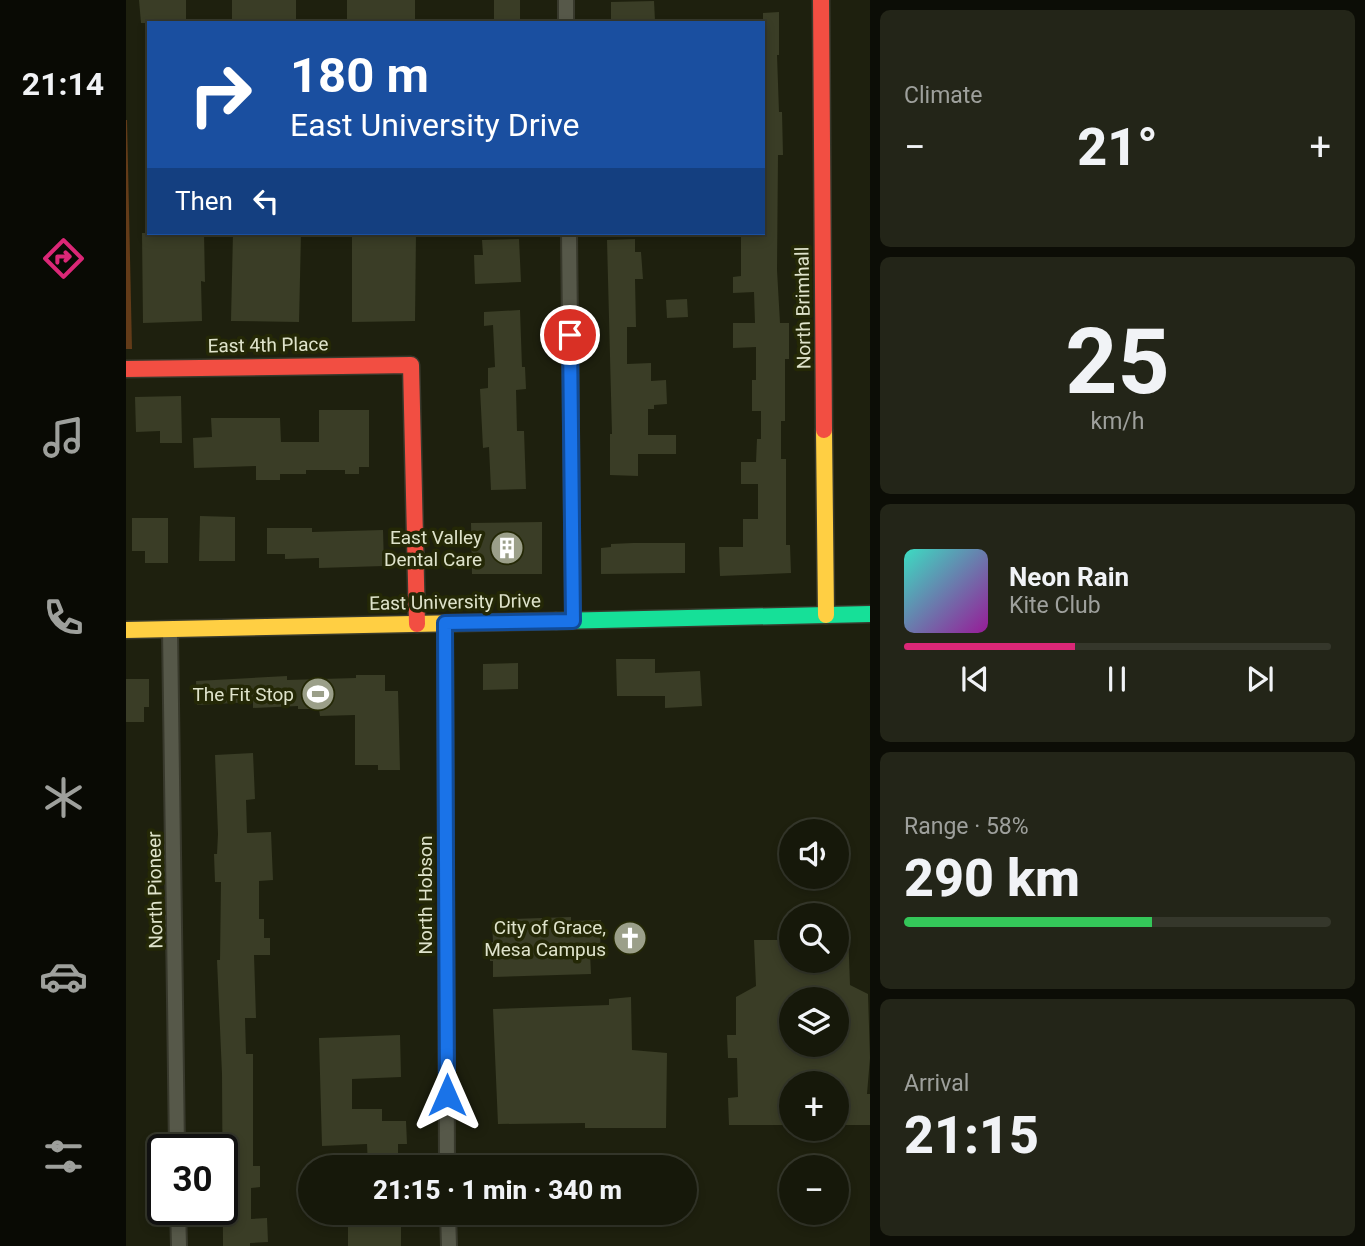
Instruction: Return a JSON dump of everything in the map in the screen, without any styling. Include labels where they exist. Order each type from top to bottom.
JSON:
[{"type":"street","points":[[566,0],[566,21]]},
{"type":"street","name":"North Brimhall","points":[[821,0],[826,615]]},
{"type":"street","points":[[569,235],[573,621]]},
{"type":"street","name":"East 4th Place","points":[[126,369],[411,365],[417,624]]},
{"type":"street","name":"East University Drive","points":[[126,630],[870,614]]},
{"type":"street","name":"North Hobson","points":[[445,623],[447,1155]]},
{"type":"street","name":"North Pioneer","points":[[170,629],[177,1134]]},
{"type":"street","points":[[178,1225],[179,1246]]},
{"type":"street","points":[[448,1225],[449,1246]]},
{"type":"shaded area","points":[[127,120],[132,349],[126,349]]},
{"type":"building","points":[[139,0],[186,0],[186,21],[141,23]]},
{"type":"building","points":[[232,0],[296,0],[296,21],[232,21]]},
{"type":"building","points":[[347,0],[415,0],[415,21],[347,21]]},
{"type":"building","points":[[494,0],[520,0],[520,21],[494,21]]},
{"type":"building","points":[[654,1],[655,21],[611,21],[611,2]]},
{"type":"building","points":[[779,12],[777,55],[783,155],[778,155],[777,270],[780,323],[789,323],[789,359],[785,359],[785,421],[781,421],[781,459],[786,459],[786,545],[790,545],[791,573],[720,576],[719,547],[743,547],[743,519],[758,519],[758,484],[741,484],[741,462],[756,462],[757,439],[761,439],[761,411],[752,411],[756,347],[733,348],[733,323],[755,323],[754,292],[733,293],[733,277],[741,276],[741,235],[765,235],[763,13]]},
{"type":"building","points":[[142,233],[204,235],[202,321],[143,323]]},
{"type":"building","points":[[233,235],[301,235],[299,322],[231,321]]},
{"type":"building","points":[[352,235],[416,235],[415,321],[352,322]]},
{"type":"building","points":[[519,239],[521,282],[475,284],[474,255],[483,255],[482,240]]},
{"type":"building","points":[[635,239],[635,252],[641,252],[643,279],[635,279],[636,327],[627,327],[627,364],[651,363],[651,381],[666,380],[667,404],[654,405],[654,409],[648,409],[648,435],[676,435],[676,454],[638,454],[638,476],[610,475],[612,434],[607,240]]},
{"type":"building","points":[[687,299],[688,317],[667,318],[666,300]]},
{"type":"building","points":[[520,310],[522,367],[525,367],[526,389],[516,390],[517,431],[524,431],[526,489],[491,490],[489,447],[483,448],[480,389],[488,388],[488,368],[495,367],[493,325],[484,326],[484,312]]},
{"type":"building","points":[[181,396],[182,443],[160,443],[160,431],[136,432],[135,397]]},
{"type":"building","points":[[319,410],[369,410],[369,467],[359,467],[359,474],[345,474],[345,470],[306,470],[306,474],[280,474],[280,480],[256,480],[256,466],[194,468],[193,438],[212,437],[211,418],[280,418],[281,442],[319,442]]},
{"type":"building","points":[[200,516],[235,517],[235,561],[199,561]]},
{"type":"building","points":[[132,518],[168,518],[168,563],[145,563],[145,551],[132,551]]},
{"type":"building","name":"East Valley Dental Care","points":[[542,522],[542,574],[472,574],[471,523]]},
{"type":"building","points":[[267,528],[312,528],[312,532],[383,530],[384,566],[319,568],[319,558],[285,559],[285,554],[267,554]]},
{"type":"building","points":[[685,543],[685,573],[601,574],[601,548],[611,547],[611,544]]},
{"type":"building","points":[[616,659],[655,659],[655,673],[700,671],[702,706],[665,708],[665,696],[617,696]]},
{"type":"building","points":[[518,663],[518,689],[483,690],[483,664]]},
{"type":"building","points":[[356,675],[385,675],[385,691],[398,691],[400,770],[378,770],[378,765],[355,765],[355,715],[320,716],[319,709],[298,709],[298,706],[253,708],[253,702],[197,705],[196,681],[287,676],[287,680],[356,678]]},
{"type":"building","points":[[126,679],[149,679],[149,707],[144,707],[144,722],[126,722]]},
{"type":"building","points":[[253,753],[255,799],[246,800],[247,833],[271,832],[273,880],[259,881],[259,919],[264,919],[264,938],[270,938],[270,955],[254,955],[256,1018],[245,1018],[246,1054],[253,1054],[253,1166],[260,1166],[260,1187],[251,1188],[251,1219],[267,1218],[268,1242],[250,1243],[250,1246],[223,1246],[223,1225],[238,1225],[238,1134],[222,1134],[217,960],[220,960],[221,882],[215,882],[214,854],[217,854],[218,834],[215,755]]},
{"type":"building","points":[[571,917],[571,921],[601,920],[600,952],[590,952],[591,974],[493,977],[489,943],[493,942],[492,922],[512,923],[513,919]]},
{"type":"building","points":[[754,940],[779,940],[779,973],[849,973],[849,958],[850,985],[868,994],[870,1058],[867,1094],[870,1094],[870,1125],[849,1125],[849,1071],[779,1071],[779,1125],[729,1125],[728,1098],[738,1097],[737,1058],[728,1058],[727,1035],[736,1035],[736,997],[756,986]]},
{"type":"building","points":[[631,997],[632,1050],[667,1053],[666,1128],[585,1128],[585,1123],[498,1124],[493,1009],[609,1005],[609,999]]},
{"type":"building","points":[[400,1035],[401,1077],[352,1079],[352,1109],[382,1109],[382,1121],[406,1121],[407,1144],[398,1144],[398,1155],[367,1155],[367,1144],[322,1146],[319,1038]]},
{"type":"building","points":[[348,1225],[401,1225],[401,1246],[348,1246]]},
{"type":"traffic: fast","points":[[556,621],[870,614]]},
{"type":"traffic: slow","points":[[824,430],[826,615]]},
{"type":"traffic: slow","points":[[126,630],[556,621]]},
{"type":"traffic: jam","points":[[821,0],[824,430]]},
{"type":"traffic: jam","points":[[126,369],[411,365],[417,624]]},
{"type":"place","name":"East Valley Dental Care","points":[[507,548]]},
{"type":"place","name":"The Fit Stop","points":[[318,694]]},
{"type":"place","name":"City of Grace, Mesa Campus","points":[[630,938]]},
{"type":"route","points":[[447,1095],[445,623],[573,621],[570,335]]}]
